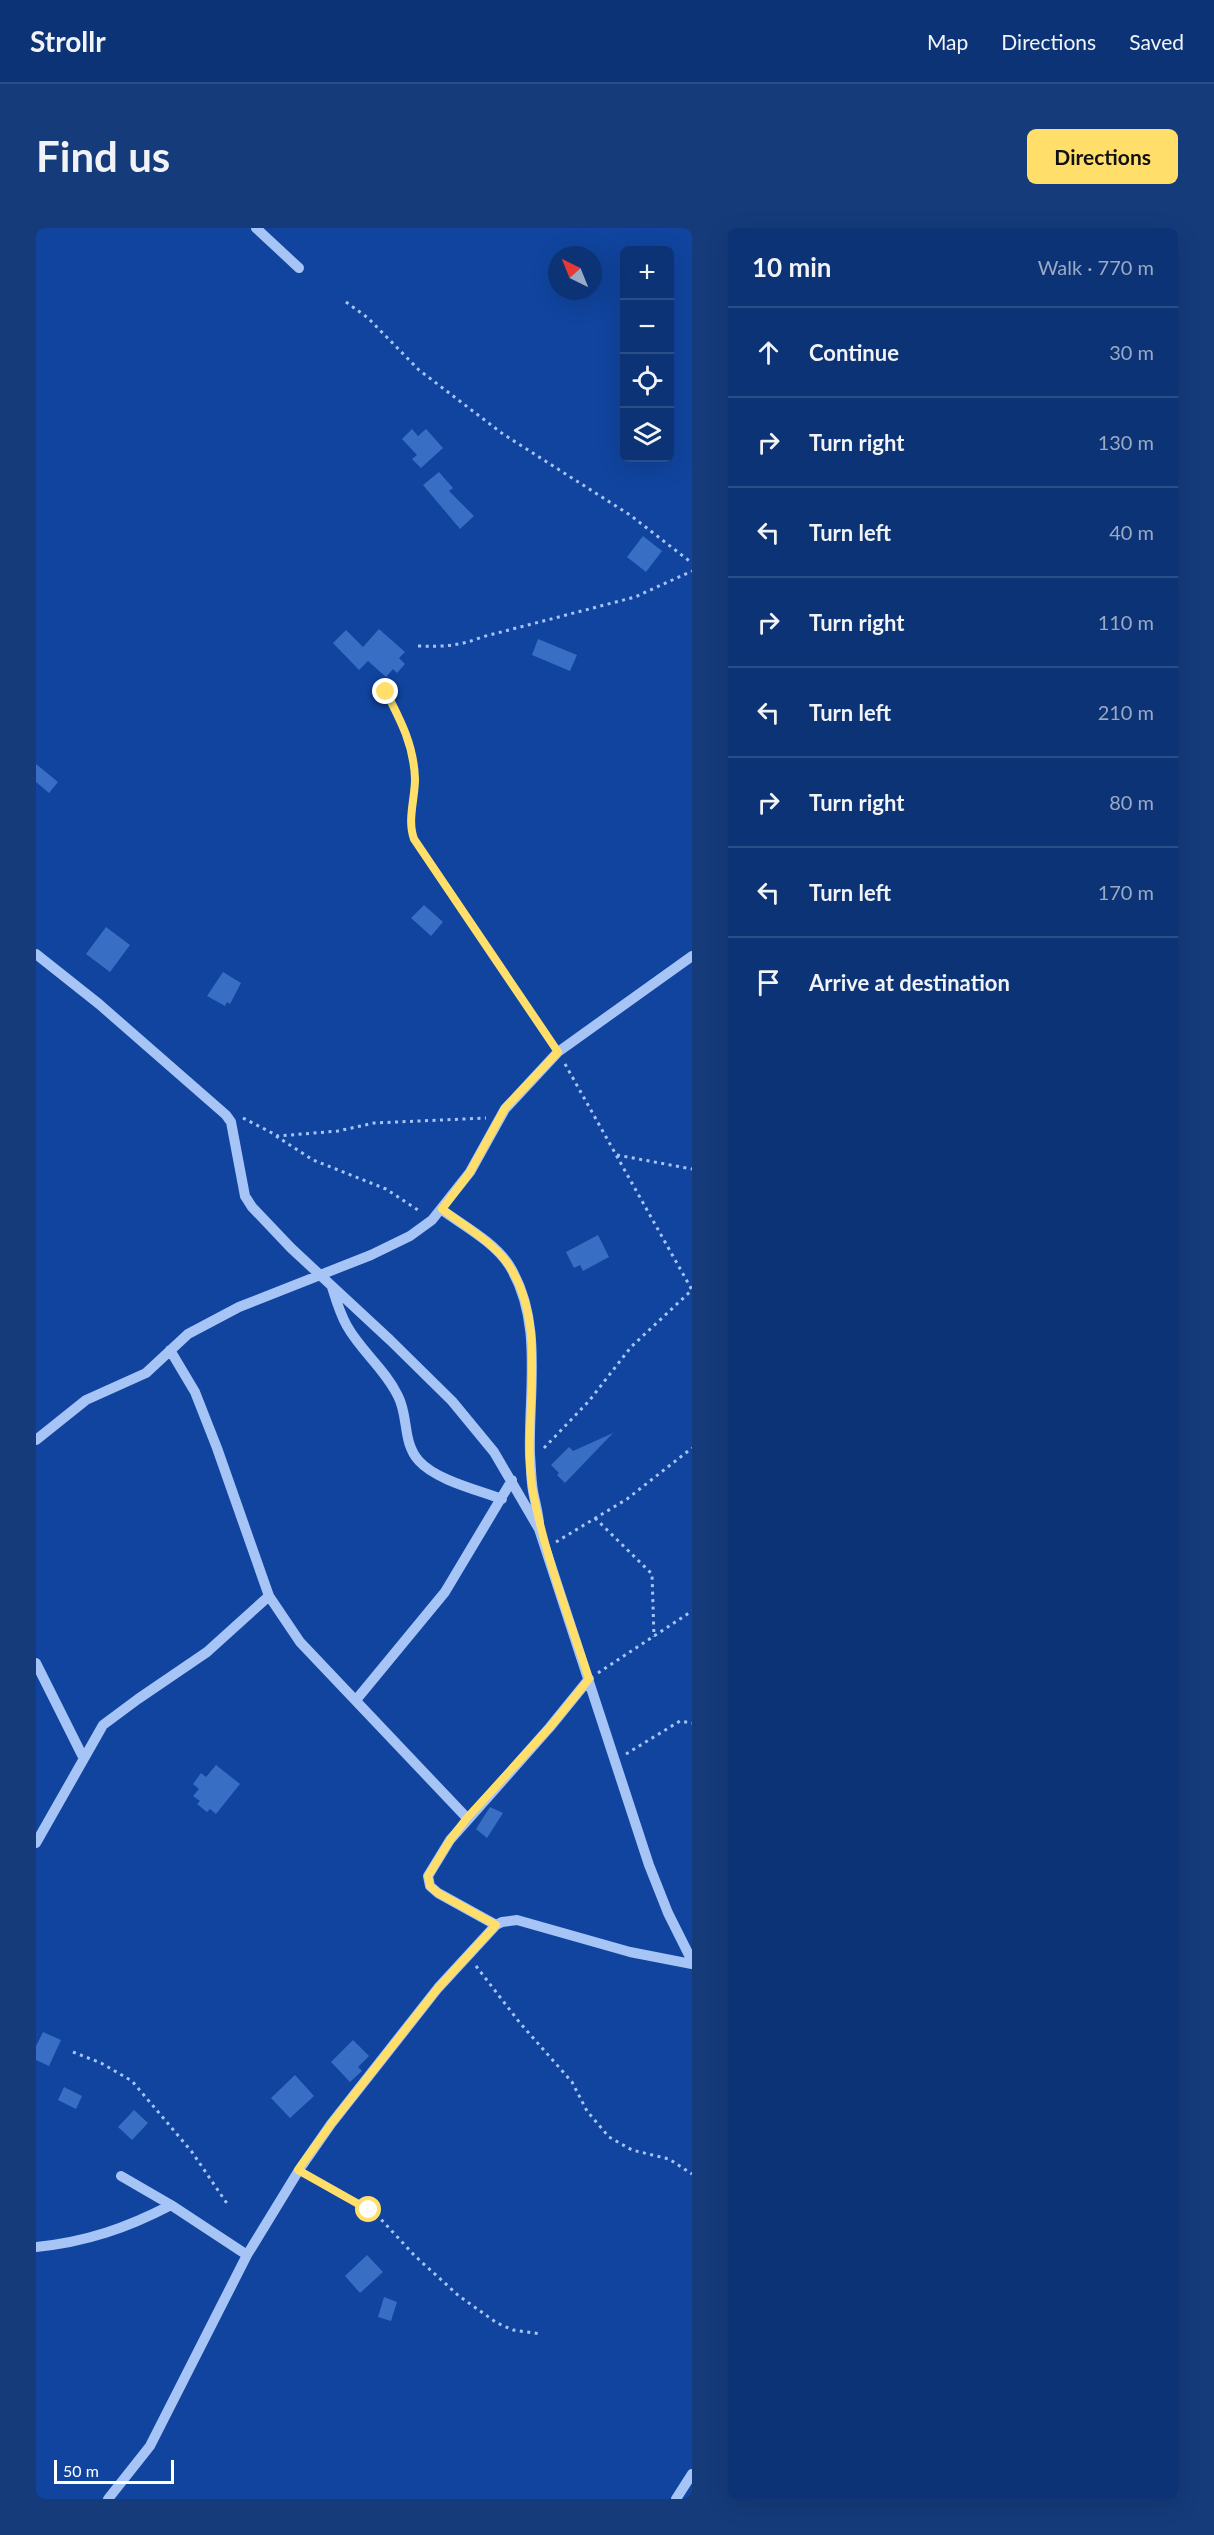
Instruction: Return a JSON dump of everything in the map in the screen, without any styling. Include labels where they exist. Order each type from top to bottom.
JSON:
[{"type":"street","points":[[256,228],[299,268]]},
{"type":"street","points":[[36,954],[99,1004],[226,1115],[231,1122],[245,1196],[248,1201],[291,1248],[452,1401],[494,1452],[540,1529]]},
{"type":"street","points":[[36,1440],[80,1404],[146,1373],[188,1334],[239,1307],[322,1275],[410,1236],[432,1220],[470,1172],[512,1100],[558,1052],[692,956]]},
{"type":"street","points":[[442,1209],[500,1254],[509,1265],[525,1302],[530,1335],[533,1490],[545,1549],[657,1884],[692,1963]]},
{"type":"street","points":[[331,1284],[346,1325],[358,1343],[374,1359],[398,1395],[402,1404],[408,1442],[420,1462],[444,1477],[502,1499]]},
{"type":"street","points":[[170,1350],[195,1392],[217,1448],[268,1596],[300,1642],[467,1818]]},
{"type":"street","points":[[356,1700],[446,1592],[512,1480]]},
{"type":"street","points":[[36,1843],[39,1826],[97,1734],[114,1715],[207,1652],[268,1596]]},
{"type":"street","points":[[36,1663],[83,1757]]},
{"type":"street","points":[[496,1925],[438,1893],[430,1886],[428,1876],[450,1840],[467,1818],[550,1727],[589,1679]]},
{"type":"street","points":[[108,2499],[150,2446],[247,2255],[298,2170],[331,2124],[438,1988],[496,1925],[517,1920],[630,1952],[692,1963]]},
{"type":"street","points":[[121,2176],[171,2205],[247,2255]]},
{"type":"street","points":[[36,2247],[73,2243],[126,2227],[171,2205]]},
{"type":"street","points":[[676,2499],[692,2474]]},
{"type":"path","points":[[346,302],[368,318],[419,369],[503,434],[630,515],[692,562]]},
{"type":"path","points":[[418,646],[448,647],[468,643],[482,637],[635,597],[692,571]]},
{"type":"path","points":[[386,692],[408,735],[412,751],[415,782],[411,829],[414,839],[558,1052],[692,1290],[631,1347],[589,1401],[531,1462]]},
{"type":"path","points":[[241,1118],[313,1160],[386,1189],[432,1220]]},
{"type":"path","points":[[272,1134],[278,1136],[338,1131],[374,1123],[500,1118]]},
{"type":"path","points":[[617,1155],[692,1169]]},
{"type":"path","points":[[545,1549],[627,1499],[692,1448]]},
{"type":"path","points":[[595,1518],[652,1574],[654,1637]]},
{"type":"path","points":[[589,1679],[692,1611]]},
{"type":"path","points":[[616,1761],[680,1720],[692,1723]]},
{"type":"path","points":[[468,1956],[520,2023],[572,2082],[587,2111],[609,2137],[632,2150],[669,2159],[692,2174]]},
{"type":"path","points":[[73,2052],[102,2063],[132,2081],[192,2152],[228,2205]]},
{"type":"path","points":[[298,2170],[377,2215],[415,2256],[459,2296],[497,2323],[513,2330],[541,2334]]},
{"type":"building","points":[[412,429],[418,436],[426,429],[443,448],[421,468],[412,459],[417,455],[402,439]]},
{"type":"building","points":[[439,472],[453,488],[449,491],[474,516],[460,529],[423,485]]},
{"type":"building","points":[[643,536],[662,551],[646,572],[627,557]]},
{"type":"building","points":[[379,629],[405,652],[399,658],[405,664],[397,673],[393,669],[386,677],[368,661],[359,670],[333,643],[346,630],[363,647]]},
{"type":"building","points":[[538,639],[577,655],[570,671],[532,655]]},
{"type":"building","points":[[36,764],[58,782],[49,793],[36,782]]},
{"type":"building","points":[[424,905],[443,922],[431,936],[411,918]]},
{"type":"building","points":[[106,927],[130,945],[110,972],[86,954]]},
{"type":"building","points":[[223,972],[241,983],[230,1004],[227,1002],[225,1006],[207,996]]},
{"type":"building","points":[[598,1235],[609,1257],[583,1271],[580,1265],[574,1268],[566,1252]]},
{"type":"building","points":[[613,1433],[565,1483],[557,1475],[559,1473],[551,1465],[569,1447],[573,1451]]},
{"type":"building","points":[[216,1765],[240,1784],[216,1814],[210,1809],[207,1812],[197,1804],[200,1801],[193,1796],[199,1789],[193,1784],[201,1773],[206,1777]]},
{"type":"building","points":[[490,1807],[503,1813],[487,1838],[476,1829]]},
{"type":"building","points":[[43,2032],[61,2040],[49,2066],[36,2060],[36,2046]]},
{"type":"building","points":[[353,2040],[369,2056],[358,2067],[362,2071],[350,2082],[331,2062]]},
{"type":"building","points":[[295,2075],[314,2096],[290,2118],[271,2098]]},
{"type":"building","points":[[64,2087],[82,2096],[76,2109],[58,2100]]},
{"type":"building","points":[[134,2110],[148,2123],[132,2140],[118,2127]]},
{"type":"building","points":[[367,2255],[383,2272],[360,2293],[345,2276]]},
{"type":"building","points":[[384,2297],[397,2302],[391,2321],[378,2317]]},
{"type":"route","points":[[369,2210],[298,2170],[331,2124],[438,1988],[496,1925],[438,1893],[430,1886],[428,1876],[450,1840],[467,1818],[550,1727],[589,1679],[545,1549],[533,1490],[530,1453],[532,1366],[525,1302],[509,1265],[500,1254],[442,1209],[470,1172],[505,1108],[558,1052],[414,839],[411,829],[415,782],[412,751],[408,735],[386,692]]}]
